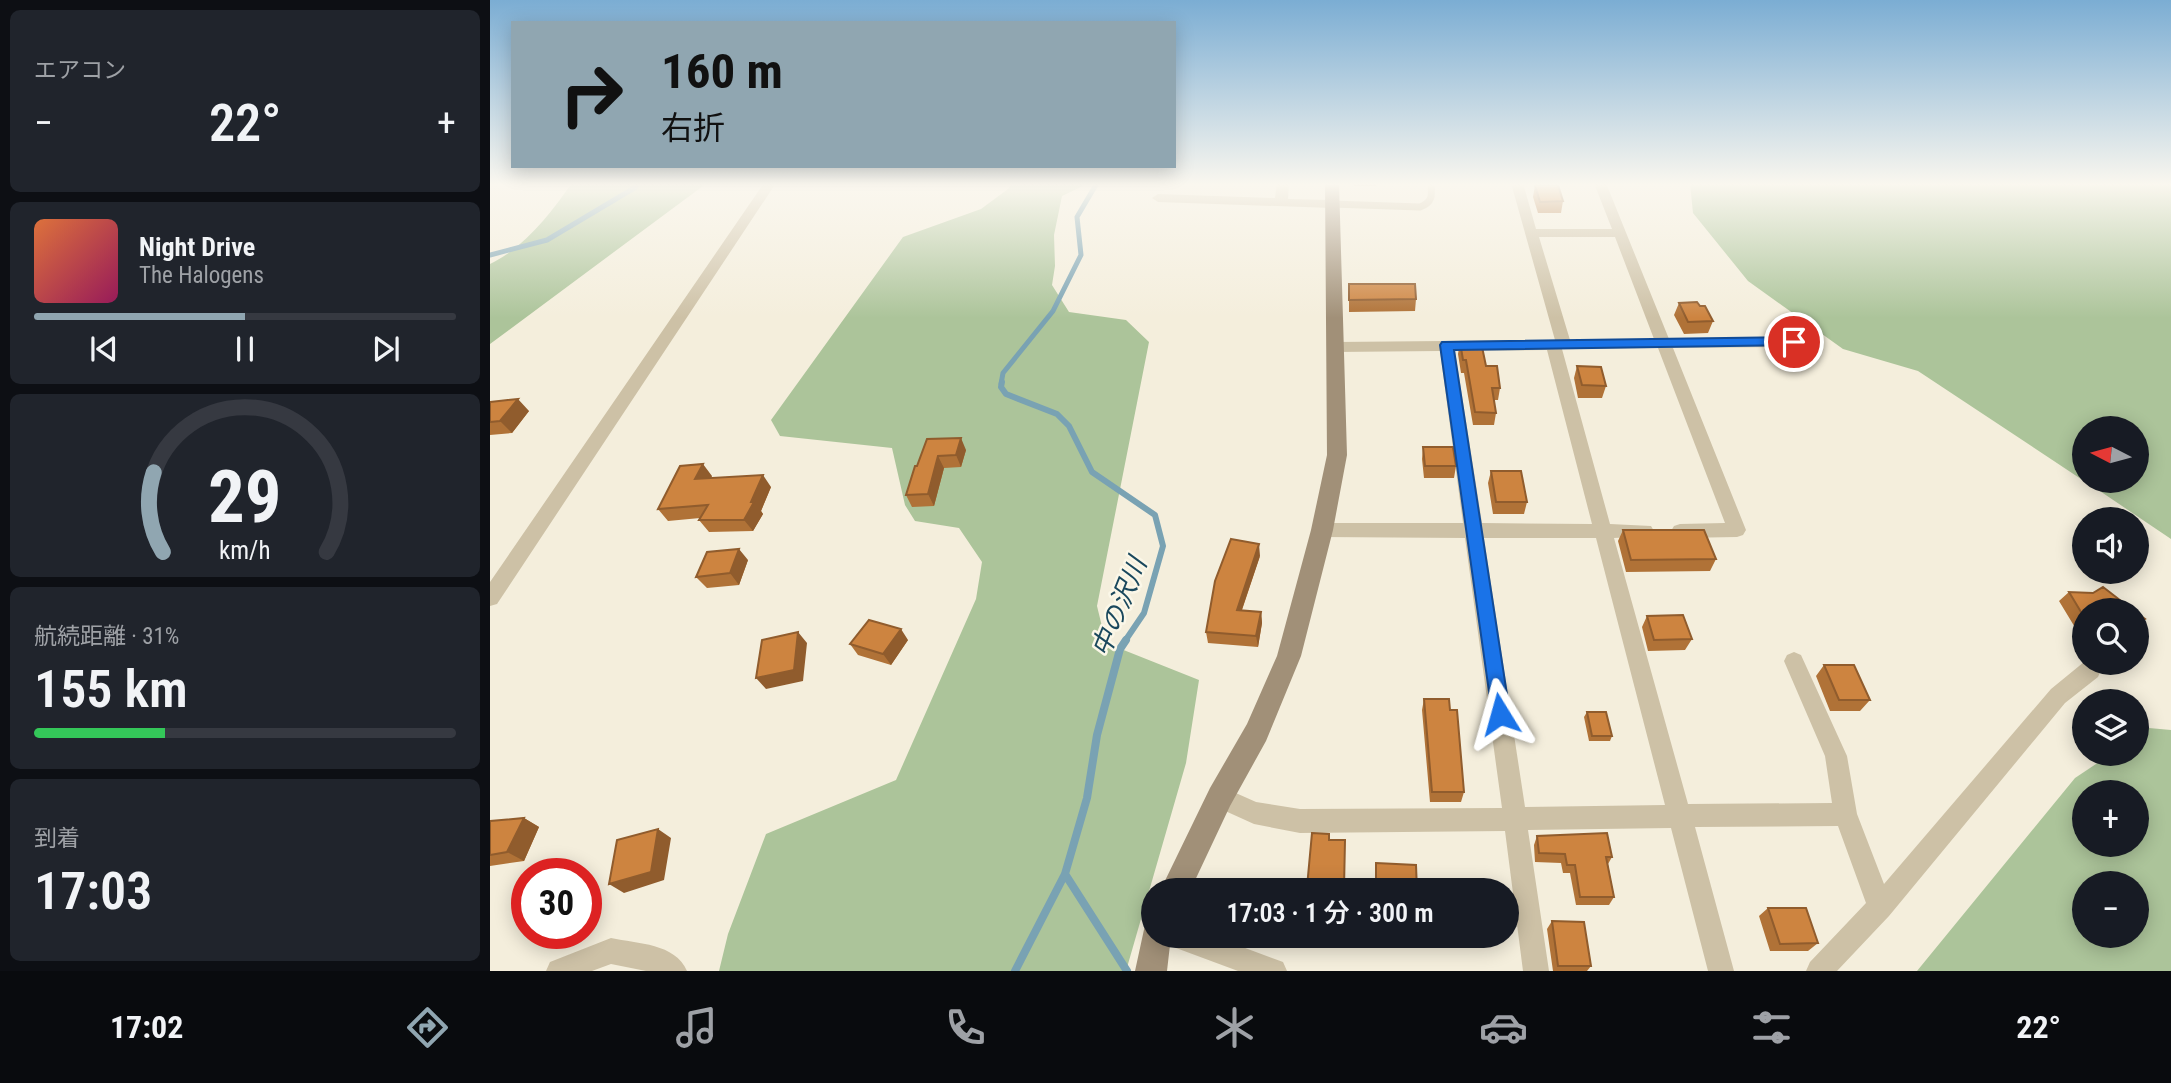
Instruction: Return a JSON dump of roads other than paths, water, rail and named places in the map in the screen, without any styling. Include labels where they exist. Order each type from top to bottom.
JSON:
[{"type":"street","points":[[490,598],[739,228]]},
{"type":"street","points":[[1181,878],[1220,797],[1257,732],[1289,656],[1322,530],[1337,455],[1333,228]]},
{"type":"street","points":[[1530,228],[1603,531],[1721,971]]},
{"type":"street","points":[[1322,530],[1737,530],[1617,228]]},
{"type":"street","points":[[1531,233],[1619,233]]},
{"type":"street","points":[[1336,347],[1794,342]]},
{"type":"street","points":[[1447,345],[1536,971]]},
{"type":"street","points":[[1794,661],[1836,757],[1845,814],[1880,907]]},
{"type":"street","points":[[1819,971],[1880,907],[2059,696],[2086,675]]},
{"type":"street","points":[[1220,797],[1254,813],[1300,821],[1845,814]]},
{"type":"street","points":[[1151,971],[1154,948]]},
{"type":"street","points":[[1210,948],[1274,971]]},
{"type":"street","points":[[559,971],[611,951],[665,962],[674,971]]},
{"type":"waterway","points":[[490,255],[547,240],[567,228]]},
{"type":"waterway","name":"中の沢川","points":[[1001,384],[1003,373],[1053,311],[1081,255],[1078,228]]},
{"type":"waterway","name":"中の沢川","points":[[1002,382],[1001,387],[1006,394],[1057,414],[1069,426],[1092,472],[1155,515],[1163,546],[1144,613],[1125,641]]},
{"type":"waterway","name":"中の沢川","points":[[1065,874],[1087,798],[1097,735],[1120,649],[1126,640]]},
{"type":"waterway","name":"中の沢川","points":[[1015,971],[1065,874]]},
{"type":"waterway","points":[[1065,874],[1127,971]]}]
